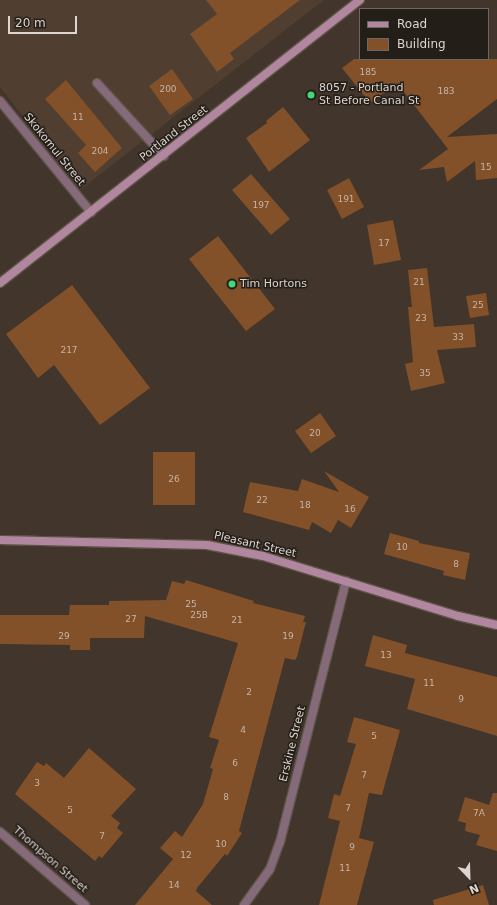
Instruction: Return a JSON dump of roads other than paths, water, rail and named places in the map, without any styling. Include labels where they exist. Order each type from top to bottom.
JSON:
[{"type":"main road","name":"Portland Street","points":[[0,283],[164,156],[360,0]]},
{"type":"main road","name":"Pleasant Street","points":[[0,540],[207,545],[263,556],[497,625]]},
{"type":"street","points":[[97,83],[164,156]]},
{"type":"street","name":"Skokomul Street","points":[[0,101],[91,212]]},
{"type":"street","name":"Erskine Street","points":[[244,905],[270,869],[280,842],[346,581]]},
{"type":"street","name":"Thompson Street","points":[[0,832],[85,905]]},
{"type":"place","name":"8057 - Portland St Before Canal St","points":[[311,95]]},
{"type":"place","name":"Tim Hortons","points":[[232,284]]}]
